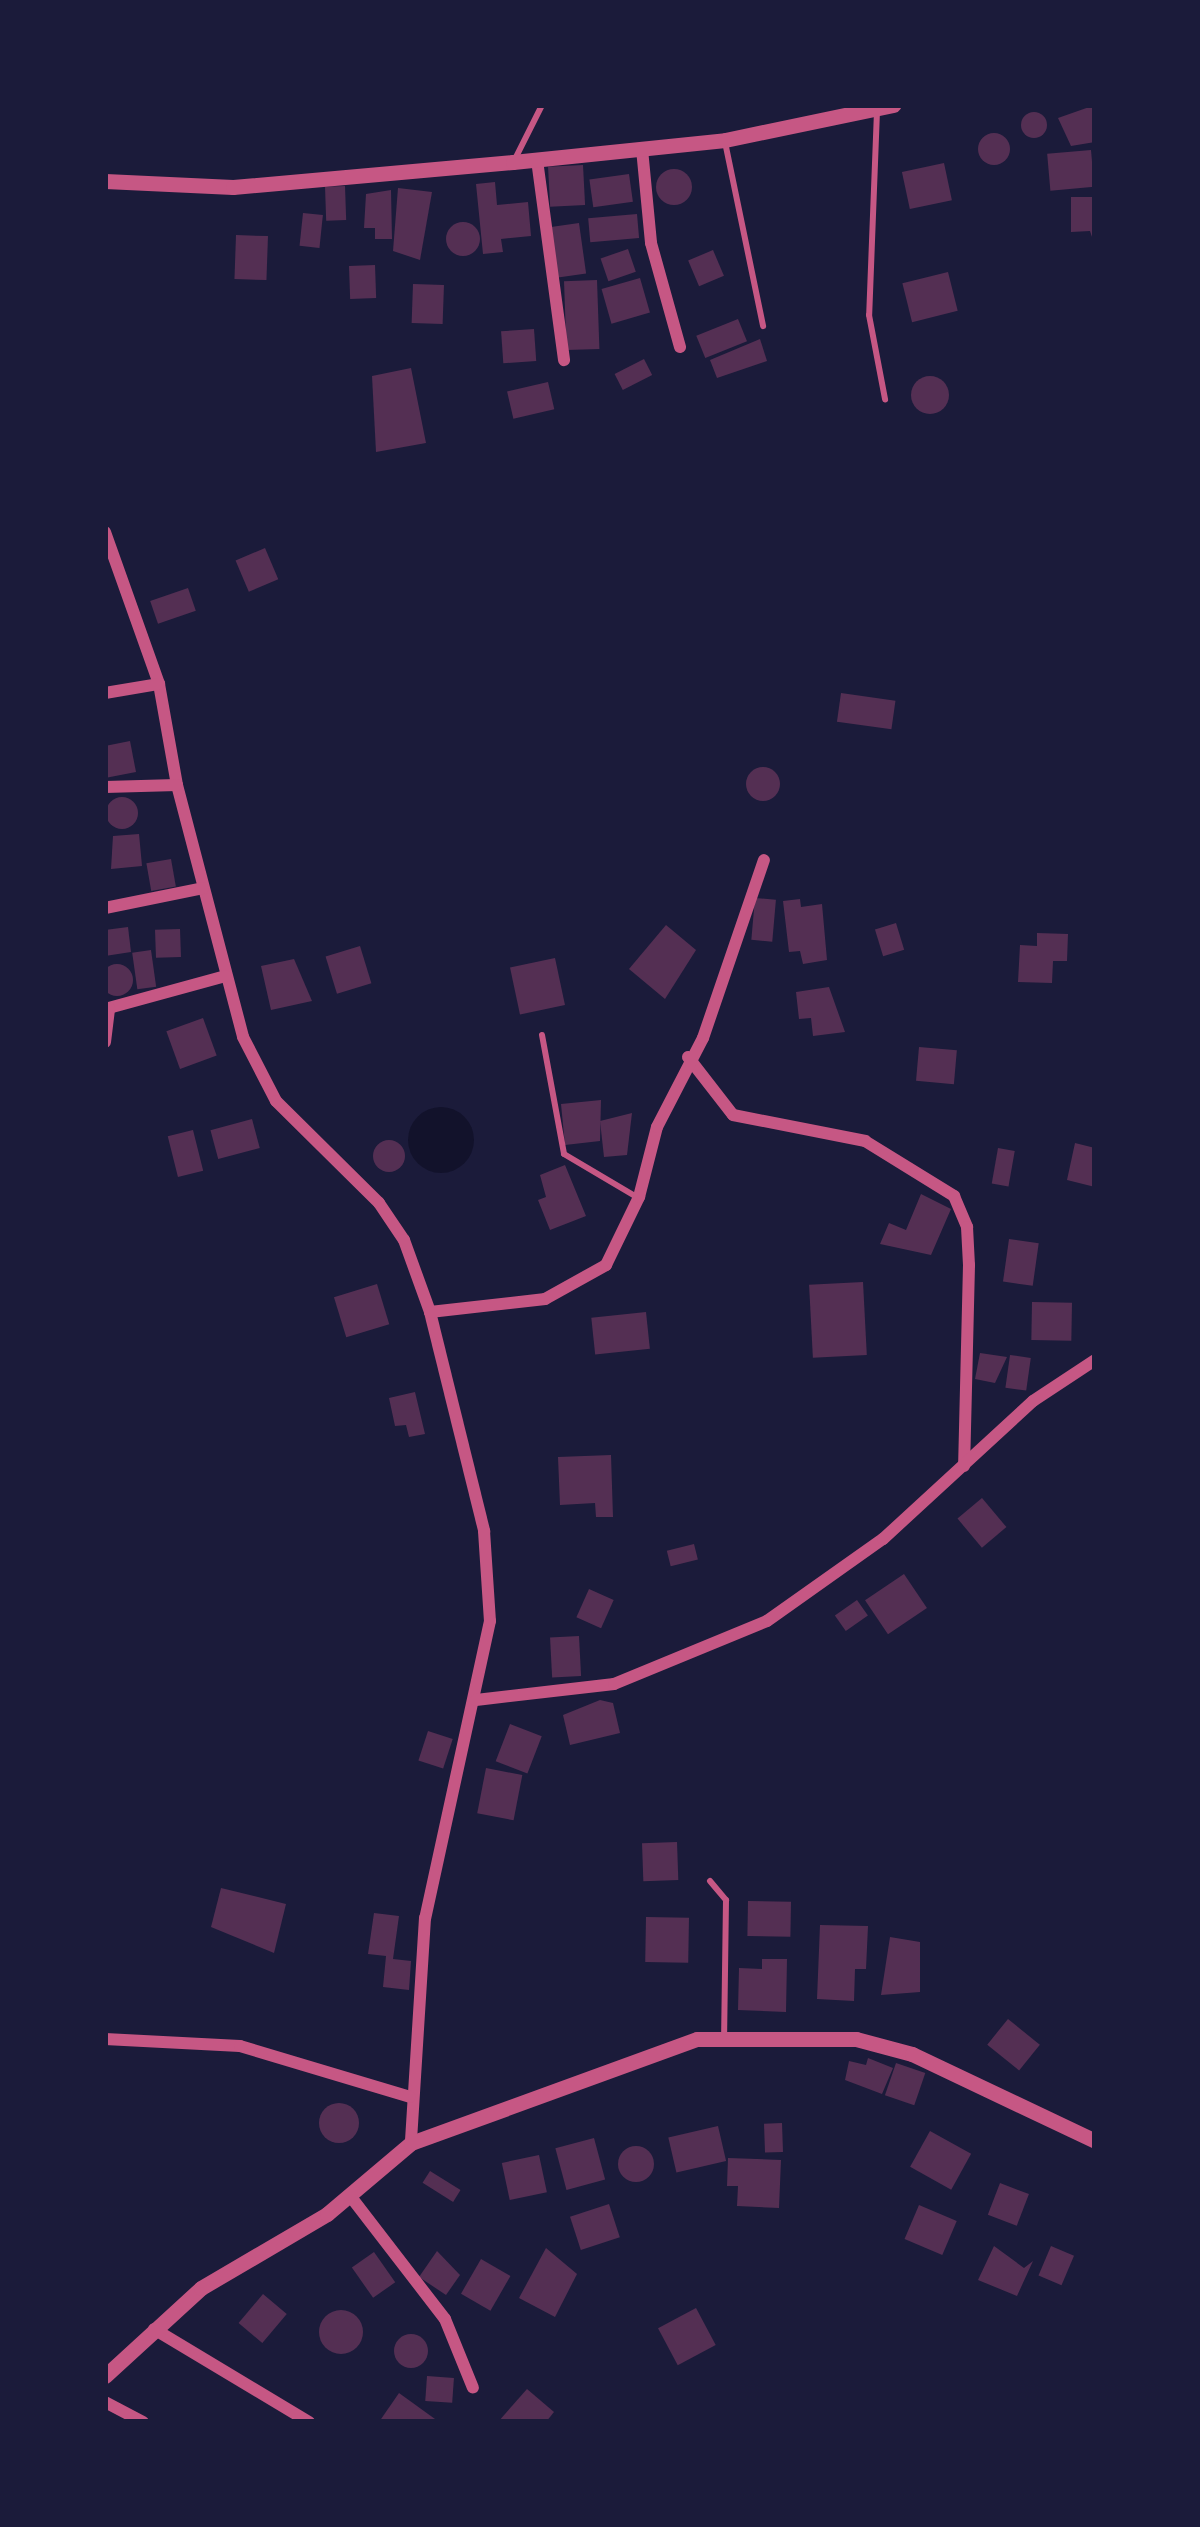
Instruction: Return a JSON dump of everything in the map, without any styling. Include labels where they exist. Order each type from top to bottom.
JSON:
[{"type":"street","points":[[105,181],[233,187],[537,160],[725,140],[884,106]]},
{"type":"street","points":[[641,148],[651,243],[680,347]]},
{"type":"street","points":[[537,160],[564,360]]},
{"type":"street","points":[[105,532],[159,684],[176,784],[243,1037],[276,1101],[379,1203],[404,1240],[430,1312],[484,1531],[490,1621],[425,1918],[410,2097],[411,2143]]},
{"type":"street","points":[[105,693],[159,684]]},
{"type":"street","points":[[105,787],[176,784]]},
{"type":"street","points":[[430,1312],[545,1299],[578,1286],[606,1265],[639,1198],[688,1057],[704,1037],[764,860]]},
{"type":"street","points":[[105,908],[203,888]]},
{"type":"street","points":[[105,1042],[107,1008],[226,976]]},
{"type":"street","points":[[688,1057],[733,1115],[865,1141],[954,1196],[967,1227],[969,1265],[964,1467]]},
{"type":"street","points":[[476,1700],[614,1684],[716,1648],[818,1589],[964,1467],[1033,1401],[1095,1360]]},
{"type":"street","points":[[105,2376],[201,2288],[351,2197],[411,2143],[697,2039],[783,2034],[874,2044],[1095,2140]]},
{"type":"street","points":[[105,2039],[240,2046],[410,2097]]},
{"type":"street","points":[[351,2197],[445,2318],[473,2388]]},
{"type":"street","points":[[154,2329],[309,2422]]},
{"type":"street","points":[[105,2402],[143,2422]]},
{"type":"lane","points":[[513,162],[542,105]]},
{"type":"lane","points":[[884,106],[869,315],[885,399]]},
{"type":"lane","points":[[725,140],[764,326]]},
{"type":"lane","points":[[542,1035],[564,1154],[639,1198]]},
{"type":"lane","points":[[710,1881],[726,1900],[724,2038]]},
{"type":"shaded area","points":[[441,1107],[464,1117],[474,1140],[464,1163],[441,1173],[418,1163],[408,1140],[418,1117]]},
{"type":"building","points":[[1095,105],[1095,142],[1071,146],[1058,118]]},
{"type":"building","points":[[1034,112],[1047,125],[1034,138],[1021,125]]},
{"type":"building","points":[[994,133],[1005,138],[1010,149],[1005,160],[994,165],[983,160],[978,149],[983,138]]},
{"type":"building","points":[[1091,150],[1094,187],[1050,191],[1047,154]]},
{"type":"building","points":[[944,163],[952,200],[910,209],[902,172]]},
{"type":"building","points":[[583,165],[585,205],[550,207],[548,167]]},
{"type":"building","points":[[674,169],[687,174],[692,187],[687,200],[674,205],[661,200],[656,187],[661,174]]},
{"type":"building","points":[[629,174],[633,202],[593,207],[589,180]]},
{"type":"building","points":[[495,182],[497,205],[528,202],[531,236],[501,239],[503,252],[483,254],[476,184]]},
{"type":"building","points":[[345,186],[346,220],[326,221],[325,187]]},
{"type":"building","points":[[398,188],[432,192],[420,260],[393,251]]},
{"type":"building","points":[[391,190],[392,239],[375,239],[375,228],[364,228],[366,194]]},
{"type":"building","points":[[1071,197],[1095,197],[1095,246],[1090,231],[1071,232]]},
{"type":"building","points":[[303,213],[323,215],[319,248],[300,246]]},
{"type":"building","points":[[637,214],[639,238],[590,242],[588,218]]},
{"type":"building","points":[[463,222],[475,227],[480,239],[475,251],[463,256],[451,251],[446,239],[451,227]]},
{"type":"building","points":[[579,223],[586,274],[556,278],[549,227]]},
{"type":"building","points":[[236,235],[268,236],[266,280],[234,279]]},
{"type":"building","points":[[628,249],[636,272],[608,281],[601,258]]},
{"type":"building","points":[[713,250],[724,276],[699,286],[688,261]]},
{"type":"building","points":[[375,265],[376,298],[350,299],[349,266]]},
{"type":"building","points":[[948,272],[958,311],[912,322],[902,283]]},
{"type":"building","points":[[640,278],[650,313],[611,324],[602,289]]},
{"type":"building","points":[[597,280],[599,349],[566,350],[564,281]]},
{"type":"building","points":[[413,284],[444,285],[443,324],[412,323]]},
{"type":"building","points":[[738,319],[747,341],[705,358],[696,336]]},
{"type":"building","points":[[534,329],[536,361],[503,363],[501,331]]},
{"type":"building","points":[[760,339],[767,361],[717,378],[710,360]]},
{"type":"building","points":[[644,359],[652,375],[623,390],[615,374]]},
{"type":"building","points":[[411,368],[426,443],[376,452],[372,376]]},
{"type":"building","points":[[930,376],[944,381],[949,395],[944,409],[930,414],[916,409],[911,395],[916,381]]},
{"type":"building","points":[[548,382],[554,409],[513,419],[507,391]]},
{"type":"building","points":[[265,548],[278,579],[249,592],[236,561]]},
{"type":"building","points":[[188,588],[196,611],[158,624],[150,601]]},
{"type":"building","points":[[841,693],[895,701],[891,729],[837,722]]},
{"type":"building","points":[[130,741],[136,772],[105,778],[105,746]]},
{"type":"building","points":[[763,767],[775,772],[780,784],[775,796],[763,801],[751,796],[746,784],[751,772]]},
{"type":"building","points":[[122,797],[134,801],[138,813],[134,825],[122,829],[110,825],[106,813],[110,801]]},
{"type":"building","points":[[139,834],[142,866],[111,869],[113,836]]},
{"type":"building","points":[[171,859],[176,887],[151,891],[146,863]]},
{"type":"building","points":[[755,898],[776,900],[772,942],[751,940]]},
{"type":"building","points":[[800,899],[801,907],[822,904],[827,960],[803,964],[800,951],[789,952],[783,901]]},
{"type":"building","points":[[896,923],[904,950],[883,956],[875,929]]},
{"type":"building","points":[[666,925],[696,950],[665,999],[629,969]]},
{"type":"building","points":[[128,927],[131,952],[105,956],[105,930]]},
{"type":"building","points":[[180,929],[181,957],[156,958],[155,930]]},
{"type":"building","points":[[1037,933],[1068,934],[1067,961],[1053,961],[1052,983],[1018,982],[1020,945],[1037,946]]},
{"type":"building","points":[[360,946],[371,983],[337,994],[326,957]]},
{"type":"building","points":[[151,950],[156,987],[137,989],[132,953]]},
{"type":"building","points":[[555,958],[565,1005],[520,1015],[510,968]]},
{"type":"building","points":[[294,959],[312,1001],[271,1010],[261,966]]},
{"type":"building","points":[[117,964],[129,968],[133,980],[129,992],[117,996],[105,992],[101,980],[105,968]]},
{"type":"building","points":[[829,987],[845,1032],[813,1036],[811,1018],[799,1019],[796,992]]},
{"type":"building","points":[[203,1018],[217,1056],[180,1069],[166,1031]]},
{"type":"building","points":[[919,1047],[957,1050],[954,1084],[916,1081]]},
{"type":"building","points":[[601,1100],[600,1141],[565,1145],[561,1104]]},
{"type":"building","points":[[632,1113],[627,1155],[604,1157],[600,1121]]},
{"type":"building","points":[[252,1119],[260,1148],[218,1159],[210,1130]]},
{"type":"building","points":[[193,1130],[203,1171],[178,1177],[168,1136]]},
{"type":"building","points":[[389,1140],[401,1144],[405,1156],[401,1168],[389,1172],[377,1168],[373,1156],[377,1144]]},
{"type":"building","points":[[1075,1143],[1095,1148],[1095,1187],[1067,1180]]},
{"type":"building","points":[[998,1148],[1015,1151],[1008,1186],[992,1183]]},
{"type":"building","points":[[565,1165],[586,1216],[550,1230],[538,1200],[546,1197],[540,1175]]},
{"type":"building","points":[[921,1194],[951,1209],[931,1255],[880,1244],[889,1223],[906,1230]]},
{"type":"building","points":[[1009,1239],[1039,1243],[1033,1286],[1003,1282]]},
{"type":"building","points":[[863,1282],[867,1355],[813,1358],[809,1285]]},
{"type":"building","points":[[377,1284],[389,1324],[346,1337],[334,1297]]},
{"type":"building","points":[[1032,1302],[1072,1303],[1071,1341],[1031,1340]]},
{"type":"building","points":[[646,1312],[650,1349],[595,1355],[591,1318]]},
{"type":"building","points":[[980,1353],[1007,1357],[995,1383],[975,1379]]},
{"type":"building","points":[[1010,1355],[1031,1358],[1026,1391],[1005,1388]]},
{"type":"building","points":[[415,1392],[425,1434],[409,1437],[406,1425],[395,1426],[389,1398]]},
{"type":"building","points":[[611,1455],[613,1517],[596,1517],[595,1503],[560,1505],[558,1457]]},
{"type":"building","points":[[982,1498],[1006,1527],[982,1548],[957,1519]]},
{"type":"building","points":[[694,1544],[698,1560],[671,1566],[667,1551]]},
{"type":"building","points":[[904,1574],[927,1608],[888,1634],[865,1600]]},
{"type":"building","points":[[589,1589],[614,1600],[601,1628],[576,1617]]},
{"type":"building","points":[[857,1600],[868,1616],[846,1631],[835,1615]]},
{"type":"building","points":[[579,1636],[581,1676],[552,1677],[550,1638]]},
{"type":"building","points":[[600,1700],[613,1703],[620,1733],[570,1745],[563,1715]]},
{"type":"building","points":[[510,1724],[542,1736],[527,1774],[496,1761]]},
{"type":"building","points":[[428,1731],[453,1739],[443,1769],[418,1760]]},
{"type":"building","points":[[486,1768],[522,1775],[514,1820],[477,1813]]},
{"type":"building","points":[[677,1842],[678,1880],[643,1881],[642,1843]]},
{"type":"building","points":[[221,1888],[286,1904],[274,1953],[211,1927]]},
{"type":"building","points":[[748,1901],[791,1902],[790,1937],[747,1936]]},
{"type":"building","points":[[374,1913],[399,1916],[393,1959],[411,1961],[409,1990],[383,1987],[386,1956],[368,1954]]},
{"type":"building","points":[[646,1917],[689,1918],[688,1963],[645,1962]]},
{"type":"building","points":[[820,1925],[868,1926],[866,1969],[855,1969],[854,2001],[817,1999]]},
{"type":"building","points":[[890,1937],[920,1942],[920,1992],[881,1995]]},
{"type":"building","points":[[762,1959],[787,1959],[786,2012],[738,2010],[739,1968],[762,1969]]},
{"type":"building","points":[[1008,2019],[1040,2045],[1019,2070],[987,2045]]},
{"type":"building","points":[[868,2058],[893,2068],[882,2094],[845,2080],[849,2061],[866,2065]]},
{"type":"building","points":[[896,2063],[925,2073],[914,2105],[885,2095]]},
{"type":"building","points":[[339,2103],[353,2109],[359,2123],[353,2137],[339,2143],[325,2137],[319,2123],[325,2109]]},
{"type":"building","points":[[782,2123],[783,2152],[765,2153],[764,2124]]},
{"type":"building","points":[[718,2126],[726,2161],[676,2173],[668,2137]]},
{"type":"building","points":[[930,2131],[971,2154],[951,2190],[910,2167]]},
{"type":"building","points":[[594,2138],[605,2180],[566,2190],[555,2148]]},
{"type":"building","points":[[636,2146],[649,2151],[654,2164],[649,2177],[636,2182],[623,2177],[618,2164],[623,2151]]},
{"type":"building","points":[[539,2155],[547,2192],[510,2200],[502,2163]]},
{"type":"building","points":[[728,2158],[781,2160],[779,2208],[737,2206],[738,2186],[727,2186]]},
{"type":"building","points":[[430,2171],[461,2190],[453,2202],[423,2183]]},
{"type":"building","points":[[1000,2183],[1029,2194],[1017,2226],[988,2215]]},
{"type":"building","points":[[609,2204],[620,2237],[581,2250],[570,2217]]},
{"type":"building","points":[[919,2205],[957,2221],[942,2255],[905,2239]]},
{"type":"building","points":[[994,2246],[1024,2268],[1033,2261],[1017,2296],[978,2280]]},
{"type":"building","points":[[1051,2246],[1074,2256],[1062,2285],[1038,2275]]},
{"type":"building","points":[[546,2248],[577,2274],[555,2317],[519,2298]]},
{"type":"building","points":[[437,2251],[460,2275],[446,2295],[419,2277]]},
{"type":"building","points":[[374,2252],[395,2282],[373,2298],[352,2267]]},
{"type":"building","points":[[481,2259],[510,2276],[490,2311],[461,2294]]},
{"type":"building","points":[[263,2294],[287,2314],[262,2343],[239,2323]]},
{"type":"building","points":[[696,2308],[716,2345],[678,2365],[658,2328]]},
{"type":"building","points":[[341,2310],[356,2317],[363,2332],[356,2347],[341,2354],[326,2347],[319,2332],[326,2317]]},
{"type":"building","points":[[411,2334],[423,2339],[428,2351],[423,2363],[411,2368],[399,2363],[394,2351],[399,2339]]},
{"type":"building","points":[[427,2376],[454,2378],[452,2403],[425,2401]]},
{"type":"building","points":[[527,2389],[554,2412],[546,2422],[498,2422]]},
{"type":"building","points":[[399,2393],[435,2419],[433,2422],[379,2422]]}]
